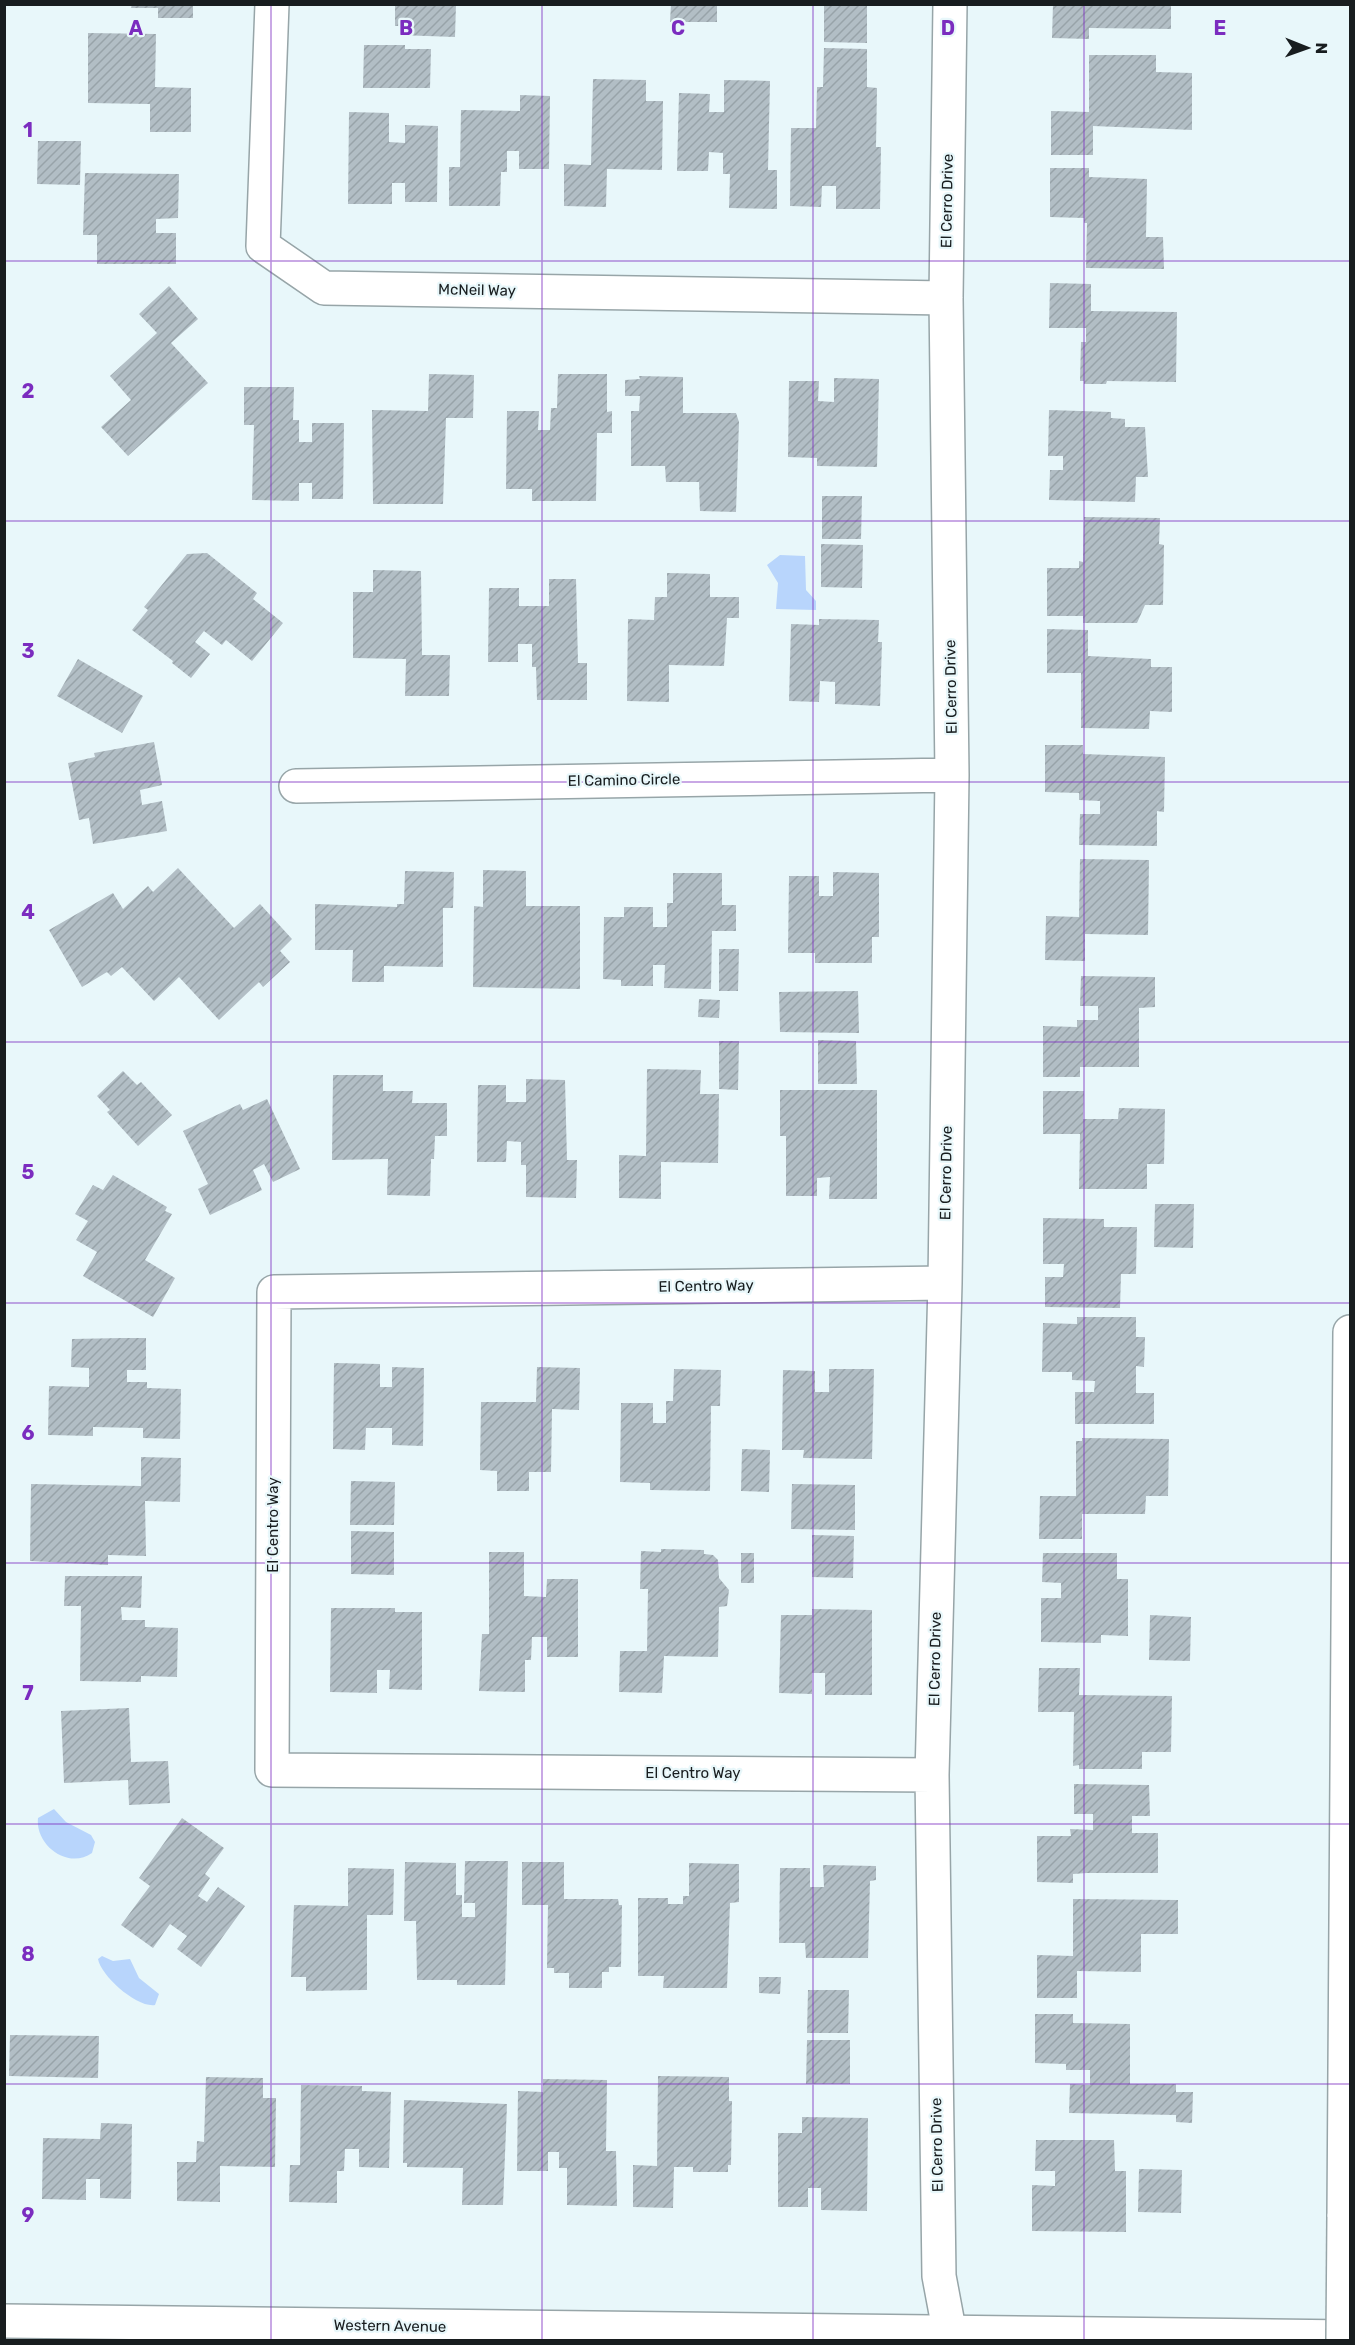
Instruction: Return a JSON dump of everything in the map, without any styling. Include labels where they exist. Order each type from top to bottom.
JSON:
[{"type":"main road","name":"McNeil Way","points":[[273,4],[263,246],[324,288],[946,298]]},
{"type":"main road","name":"El Cerro Drive","points":[[950,4],[946,298],[952,775],[945,1283],[932,1775],[939,2276],[950,2336]]},
{"type":"main road","name":"El Camino Circle","points":[[296,786],[952,775]]},
{"type":"main road","name":"El Centro Way","points":[[932,1775],[272,1770],[274,1292],[945,1283]]},
{"type":"main road","points":[[1343,2340],[1350,1332]]},
{"type":"main road","name":"Western Avenue","points":[[4,2321],[427,2333],[1350,2337]]},
{"type":"water","points":[[780,555],[805,556],[806,590],[816,601],[816,610],[776,609],[778,583],[767,565]]},
{"type":"water","points":[[54,1809],[66,1822],[91,1835],[95,1842],[92,1853],[83,1857],[64,1857],[47,1845],[38,1828],[38,1818]]},
{"type":"water","points":[[102,1956],[113,1961],[130,1959],[139,1978],[159,1994],[155,2005],[148,2005],[121,1990],[101,1966],[98,1959]]},
{"type":"building","points":[[132,4],[193,4],[193,18],[158,18],[158,8],[131,8]]},
{"type":"building","points":[[395,4],[456,4],[455,37],[399,35],[399,26],[395,26]]},
{"type":"building","points":[[671,4],[717,4],[717,22],[670,22]]},
{"type":"building","points":[[824,4],[867,4],[867,43],[824,42]]},
{"type":"building","points":[[1053,4],[1171,4],[1171,29],[1089,28],[1089,39],[1052,38]]},
{"type":"building","points":[[88,33],[156,34],[155,87],[191,88],[191,132],[150,132],[150,104],[88,103]]},
{"type":"building","points":[[364,45],[405,45],[405,49],[431,49],[430,88],[363,88]]},
{"type":"building","points":[[824,48],[867,49],[867,87],[877,88],[876,147],[881,147],[880,209],[836,209],[836,186],[822,186],[821,207],[790,206],[791,128],[816,128],[817,87],[823,87]]},
{"type":"building","points":[[1089,55],[1156,55],[1156,72],[1192,73],[1192,130],[1093,126],[1093,155],[1051,155],[1051,111],[1089,112]]},
{"type":"building","points":[[593,79],[646,80],[646,101],[663,101],[662,170],[607,169],[606,207],[564,206],[564,164],[591,165]]},
{"type":"building","points":[[724,80],[770,81],[768,170],[777,170],[777,209],[729,208],[730,174],[723,174],[723,153],[709,152],[708,171],[677,171],[679,93],[710,94],[709,112],[724,112]]},
{"type":"building","points":[[520,95],[550,96],[549,169],[519,169],[519,151],[507,151],[507,172],[501,172],[500,206],[449,206],[449,167],[460,167],[461,110],[520,111]]},
{"type":"building","points":[[349,112],[389,113],[389,142],[405,143],[405,125],[438,126],[437,202],[405,202],[405,183],[392,183],[392,204],[348,204]]},
{"type":"building","points":[[38,141],[81,141],[80,185],[37,184]]},
{"type":"building","points":[[1050,168],[1089,168],[1089,177],[1147,179],[1146,237],[1163,237],[1164,269],[1086,268],[1087,223],[1084,223],[1084,218],[1050,217]]},
{"type":"building","points":[[85,173],[179,174],[178,218],[156,219],[156,233],[176,233],[176,264],[97,264],[97,235],[83,235]]},
{"type":"building","points":[[1050,283],[1091,284],[1091,311],[1177,312],[1176,382],[1107,381],[1106,384],[1084,384],[1084,381],[1080,381],[1081,342],[1086,342],[1086,328],[1049,328]]},
{"type":"building","points":[[169,286],[198,319],[171,343],[208,383],[128,456],[101,427],[131,400],[110,376],[157,333],[139,314]]},
{"type":"building","points":[[429,374],[474,375],[473,418],[446,418],[443,504],[373,504],[372,410],[428,411]]},
{"type":"building","points":[[558,374],[607,374],[607,412],[612,411],[612,433],[597,433],[596,501],[532,501],[532,489],[506,489],[507,411],[539,411],[538,430],[550,430],[551,408],[557,408]]},
{"type":"building","points":[[639,376],[683,377],[683,413],[736,413],[739,422],[736,512],[700,511],[699,482],[666,482],[665,466],[631,466],[631,411],[639,411],[640,396],[625,396],[625,380],[640,379]]},
{"type":"building","points":[[834,378],[879,379],[877,467],[817,466],[817,458],[788,457],[789,381],[819,381],[818,401],[834,402]]},
{"type":"building","points":[[244,387],[294,387],[293,420],[299,420],[299,442],[312,442],[312,423],[344,423],[343,499],[312,499],[312,483],[299,483],[299,501],[252,500],[254,425],[244,425]]},
{"type":"building","points":[[1049,410],[1111,412],[1111,418],[1125,419],[1125,427],[1145,427],[1148,477],[1136,477],[1135,502],[1049,500],[1050,470],[1063,470],[1063,456],[1048,456]]},
{"type":"building","points":[[822,496],[862,496],[861,539],[822,539]]},
{"type":"building","points":[[1084,517],[1160,518],[1159,544],[1164,545],[1163,605],[1145,605],[1137,623],[1083,623],[1083,616],[1047,616],[1047,568],[1079,568],[1079,561],[1083,562]]},
{"type":"building","points":[[821,544],[863,545],[862,588],[821,587]]},
{"type":"building","points":[[207,553],[257,593],[253,599],[283,623],[252,661],[226,640],[222,645],[204,631],[195,642],[210,654],[191,678],[172,663],[173,661],[132,630],[148,610],[144,607],[187,554]]},
{"type":"building","points":[[373,570],[421,571],[422,655],[450,655],[449,696],[405,696],[406,659],[353,658],[353,592],[373,592]]},
{"type":"building","points":[[667,573],[710,574],[710,597],[739,597],[739,618],[727,618],[724,666],[669,665],[669,702],[627,701],[628,619],[654,620],[655,597],[667,597]]},
{"type":"building","points":[[549,579],[576,579],[578,663],[587,663],[587,700],[537,700],[536,667],[532,667],[532,644],[518,644],[518,662],[488,662],[489,588],[519,588],[519,606],[549,606]]},
{"type":"building","points":[[819,619],[879,620],[878,642],[882,642],[880,706],[835,704],[835,682],[820,681],[819,702],[789,701],[791,624],[819,625]]},
{"type":"building","points":[[1047,629],[1088,630],[1088,656],[1151,659],[1151,667],[1172,667],[1172,712],[1150,711],[1149,729],[1081,728],[1081,673],[1047,673]]},
{"type":"building","points":[[78,659],[143,696],[122,733],[57,696]]},
{"type":"building","points":[[154,742],[162,785],[140,790],[142,805],[162,801],[167,831],[93,844],[89,818],[79,820],[68,763],[95,757],[94,753]]},
{"type":"building","points":[[1045,745],[1083,745],[1083,754],[1165,757],[1164,812],[1157,811],[1157,846],[1079,845],[1080,814],[1100,814],[1100,801],[1079,800],[1079,793],[1045,792]]},
{"type":"building","points":[[1080,859],[1149,860],[1148,935],[1085,934],[1085,961],[1045,960],[1046,916],[1079,917]]},
{"type":"building","points":[[178,868],[234,928],[260,904],[292,939],[280,951],[290,962],[263,987],[259,982],[219,1020],[179,977],[154,1001],[122,967],[111,976],[107,972],[82,987],[49,930],[113,893],[123,909],[148,886],[153,892]]},
{"type":"building","points":[[483,870],[526,871],[526,906],[580,906],[580,989],[473,987],[474,906],[483,907]]},
{"type":"building","points":[[405,871],[454,872],[453,908],[443,908],[443,967],[384,966],[384,982],[352,982],[353,950],[315,950],[315,904],[397,907],[397,904],[404,904]]},
{"type":"building","points":[[833,872],[879,873],[879,937],[872,937],[872,963],[815,963],[815,953],[788,953],[789,876],[819,876],[819,896],[833,896]]},
{"type":"building","points":[[673,873],[722,873],[722,905],[736,905],[736,931],[712,931],[711,989],[664,988],[665,965],[653,965],[653,986],[621,986],[621,980],[603,979],[604,917],[624,917],[624,907],[653,907],[653,927],[667,927],[667,903],[673,903]]},
{"type":"building","points":[[719,949],[739,949],[738,991],[719,991]]},
{"type":"building","points":[[1081,976],[1155,977],[1155,1007],[1139,1008],[1139,1067],[1080,1067],[1080,1077],[1043,1077],[1043,1026],[1077,1027],[1077,1020],[1098,1020],[1098,1006],[1080,1006]]},
{"type":"building","points":[[858,991],[859,1033],[780,1032],[779,992]]},
{"type":"building","points":[[699,999],[720,1000],[719,1018],[698,1017]]},
{"type":"building","points":[[818,1040],[856,1041],[857,1084],[818,1084]]},
{"type":"building","points":[[719,1041],[739,1041],[738,1090],[719,1089]]},
{"type":"building","points":[[647,1069],[701,1070],[700,1094],[719,1094],[718,1163],[661,1162],[661,1199],[619,1198],[619,1155],[646,1156]]},
{"type":"building","points":[[123,1071],[137,1085],[141,1082],[172,1115],[138,1146],[107,1112],[110,1110],[97,1096]]},
{"type":"building","points":[[333,1075],[383,1075],[383,1091],[413,1091],[412,1103],[447,1103],[447,1136],[435,1136],[434,1159],[431,1159],[430,1196],[387,1195],[388,1159],[332,1160]]},
{"type":"building","points":[[526,1079],[565,1080],[567,1160],[577,1160],[576,1198],[526,1197],[526,1165],[521,1165],[521,1142],[507,1141],[506,1162],[477,1162],[478,1085],[506,1085],[506,1102],[526,1102]]},
{"type":"building","points":[[780,1090],[877,1090],[877,1199],[829,1199],[830,1177],[817,1178],[817,1196],[786,1196],[786,1136],[780,1136]]},
{"type":"building","points":[[1043,1091],[1084,1091],[1083,1119],[1118,1119],[1119,1108],[1165,1109],[1164,1164],[1147,1164],[1147,1189],[1079,1189],[1080,1134],[1043,1134]]},
{"type":"building","points":[[267,1099],[300,1169],[273,1182],[264,1164],[253,1170],[262,1190],[210,1215],[198,1189],[208,1184],[183,1131],[240,1104],[243,1110]]},
{"type":"building","points":[[113,1175],[167,1207],[165,1211],[172,1214],[145,1260],[175,1278],[153,1317],[83,1276],[97,1252],[76,1240],[88,1221],[75,1214],[93,1185],[103,1190]]},
{"type":"building","points":[[1155,1204],[1194,1204],[1193,1248],[1154,1247]]},
{"type":"building","points":[[1043,1218],[1104,1219],[1104,1227],[1137,1227],[1136,1274],[1121,1274],[1120,1308],[1045,1307],[1045,1277],[1063,1277],[1064,1264],[1043,1264]]},
{"type":"building","points":[[1077,1317],[1136,1317],[1136,1337],[1145,1337],[1144,1367],[1136,1366],[1136,1393],[1154,1393],[1154,1424],[1075,1424],[1075,1392],[1094,1392],[1095,1381],[1072,1380],[1072,1372],[1042,1372],[1043,1323],[1077,1324]]},
{"type":"building","points":[[146,1338],[146,1370],[127,1370],[127,1382],[147,1382],[147,1388],[181,1389],[180,1439],[143,1438],[143,1428],[93,1427],[93,1436],[48,1435],[49,1386],[89,1387],[89,1368],[71,1367],[72,1339]]},
{"type":"building","points":[[334,1363],[380,1364],[380,1387],[392,1387],[392,1367],[424,1368],[423,1446],[392,1445],[392,1428],[366,1428],[365,1450],[333,1449]]},
{"type":"building","points":[[537,1367],[580,1368],[579,1410],[552,1409],[551,1472],[529,1472],[529,1491],[497,1491],[497,1471],[480,1470],[481,1402],[536,1402]]},
{"type":"building","points":[[674,1369],[721,1370],[720,1406],[711,1406],[710,1491],[650,1490],[650,1483],[620,1482],[621,1403],[653,1403],[653,1423],[666,1423],[666,1401],[673,1401]]},
{"type":"building","points":[[829,1369],[874,1369],[872,1459],[803,1458],[804,1450],[782,1450],[783,1370],[815,1371],[815,1392],[829,1392]]},
{"type":"building","points":[[1082,1438],[1169,1439],[1168,1496],[1146,1496],[1145,1514],[1082,1514],[1082,1539],[1039,1539],[1040,1496],[1076,1496],[1076,1441],[1082,1441]]},
{"type":"building","points":[[742,1449],[770,1450],[769,1492],[741,1491]]},
{"type":"building","points":[[141,1457],[181,1458],[180,1502],[145,1501],[146,1556],[108,1555],[108,1565],[30,1561],[31,1484],[141,1486]]},
{"type":"building","points":[[351,1481],[395,1482],[394,1525],[350,1525]]},
{"type":"building","points":[[792,1484],[855,1485],[855,1530],[791,1529]]},
{"type":"building","points":[[351,1531],[394,1532],[394,1575],[351,1574]]},
{"type":"building","points":[[812,1535],[854,1536],[853,1578],[812,1577]]},
{"type":"building","points":[[661,1549],[704,1550],[704,1554],[713,1555],[718,1560],[719,1578],[729,1590],[727,1606],[719,1607],[718,1657],[664,1656],[662,1693],[619,1692],[620,1651],[647,1651],[648,1589],[640,1589],[641,1551],[661,1552]]},
{"type":"building","points":[[489,1552],[524,1552],[524,1596],[546,1597],[547,1579],[578,1579],[578,1657],[547,1657],[547,1637],[532,1637],[531,1660],[525,1660],[525,1692],[479,1691],[482,1634],[489,1634]]},
{"type":"building","points":[[741,1553],[754,1553],[754,1583],[741,1583]]},
{"type":"building","points":[[1043,1553],[1117,1553],[1117,1579],[1128,1579],[1128,1636],[1101,1635],[1101,1643],[1041,1642],[1041,1598],[1061,1598],[1061,1583],[1042,1582]]},
{"type":"building","points":[[65,1576],[142,1576],[141,1608],[121,1607],[122,1620],[145,1620],[145,1627],[178,1628],[177,1677],[141,1676],[141,1682],[80,1681],[81,1606],[64,1606]]},
{"type":"building","points":[[331,1608],[395,1608],[395,1612],[422,1612],[422,1690],[389,1689],[390,1670],[377,1670],[377,1693],[330,1692]]},
{"type":"building","points":[[812,1609],[872,1610],[872,1695],[825,1695],[825,1673],[812,1673],[812,1694],[779,1693],[781,1615],[812,1615]]},
{"type":"building","points":[[1150,1615],[1191,1617],[1190,1661],[1149,1660]]},
{"type":"building","points":[[1039,1668],[1080,1668],[1079,1695],[1172,1696],[1171,1752],[1142,1752],[1142,1769],[1079,1769],[1079,1765],[1073,1766],[1074,1712],[1038,1712]]},
{"type":"building","points":[[129,1708],[131,1762],[168,1761],[170,1803],[129,1805],[128,1780],[64,1783],[61,1711]]},
{"type":"building","points":[[1074,1784],[1149,1785],[1150,1816],[1132,1816],[1132,1833],[1158,1833],[1158,1873],[1073,1874],[1073,1883],[1037,1882],[1037,1836],[1071,1836],[1070,1829],[1093,1830],[1093,1814],[1074,1814]]},
{"type":"building","points":[[182,1818],[224,1848],[205,1874],[210,1878],[198,1896],[207,1902],[218,1887],[245,1906],[201,1967],[177,1949],[187,1936],[170,1924],[153,1948],[121,1925],[150,1886],[139,1878]]},
{"type":"building","points":[[465,1861],[508,1861],[505,1985],[457,1985],[457,1980],[417,1980],[416,1921],[404,1921],[405,1862],[456,1863],[456,1895],[462,1895],[462,1917],[475,1917],[475,1903],[464,1903]]},
{"type":"building","points":[[522,1862],[564,1862],[564,1899],[618,1899],[619,1905],[622,1905],[621,1967],[609,1967],[609,1972],[602,1972],[602,1988],[569,1988],[569,1973],[554,1973],[554,1968],[547,1968],[548,1905],[522,1905]]},
{"type":"building","points":[[689,1863],[739,1864],[739,1902],[730,1903],[727,1988],[663,1988],[664,1976],[638,1976],[638,1898],[668,1898],[668,1904],[683,1904],[683,1896],[689,1896]]},
{"type":"building","points":[[823,1865],[876,1866],[876,1880],[870,1881],[868,1958],[806,1958],[805,1943],[779,1943],[780,1868],[810,1868],[810,1887],[824,1887]]},
{"type":"building","points":[[348,1868],[394,1869],[393,1915],[367,1915],[367,1990],[306,1991],[306,1977],[291,1977],[294,1905],[348,1906]]},
{"type":"building","points":[[1073,1899],[1178,1900],[1178,1934],[1141,1934],[1141,1972],[1077,1971],[1077,1998],[1037,1998],[1037,1955],[1073,1956]]},
{"type":"building","points":[[759,1977],[781,1977],[780,1994],[759,1993]]},
{"type":"building","points":[[808,1990],[849,1990],[848,2033],[807,2033]]},
{"type":"building","points":[[1035,2014],[1073,2014],[1073,2023],[1130,2024],[1130,2084],[1176,2084],[1176,2092],[1193,2092],[1192,2123],[1176,2122],[1176,2115],[1069,2113],[1070,2084],[1090,2085],[1090,2070],[1066,2070],[1066,2064],[1035,2063]]},
{"type":"building","points":[[10,2035],[99,2036],[98,2078],[9,2076]]},
{"type":"building","points":[[807,2040],[850,2040],[850,2084],[806,2084]]},
{"type":"building","points":[[658,2076],[729,2077],[729,2101],[732,2101],[731,2165],[728,2165],[728,2172],[693,2172],[693,2167],[674,2167],[673,2208],[633,2207],[633,2165],[657,2166]]},
{"type":"building","points":[[206,2077],[263,2078],[263,2098],[276,2098],[275,2167],[220,2166],[220,2202],[177,2201],[177,2162],[196,2162],[197,2141],[204,2142]]},
{"type":"building","points":[[543,2079],[607,2080],[606,2151],[616,2151],[617,2206],[567,2205],[567,2168],[559,2168],[559,2152],[548,2152],[548,2171],[517,2171],[518,2091],[543,2092]]},
{"type":"building","points":[[301,2085],[362,2086],[362,2091],[391,2092],[389,2168],[359,2167],[359,2149],[345,2149],[344,2171],[337,2171],[337,2203],[289,2202],[290,2165],[300,2165]]},
{"type":"building","points":[[404,2100],[507,2104],[503,2205],[462,2205],[463,2168],[407,2167],[407,2163],[403,2163]]},
{"type":"building","points":[[802,2117],[868,2118],[867,2211],[821,2210],[821,2188],[808,2188],[808,2207],[778,2207],[778,2133],[802,2133]]},
{"type":"building","points":[[101,2123],[132,2124],[131,2199],[100,2198],[100,2179],[86,2179],[86,2200],[42,2199],[43,2138],[100,2139]]},
{"type":"building","points":[[1036,2140],[1114,2140],[1115,2171],[1126,2171],[1126,2232],[1032,2231],[1032,2185],[1055,2186],[1055,2171],[1035,2171]]},
{"type":"building","points":[[1139,2169],[1182,2170],[1181,2213],[1138,2212]]}]
